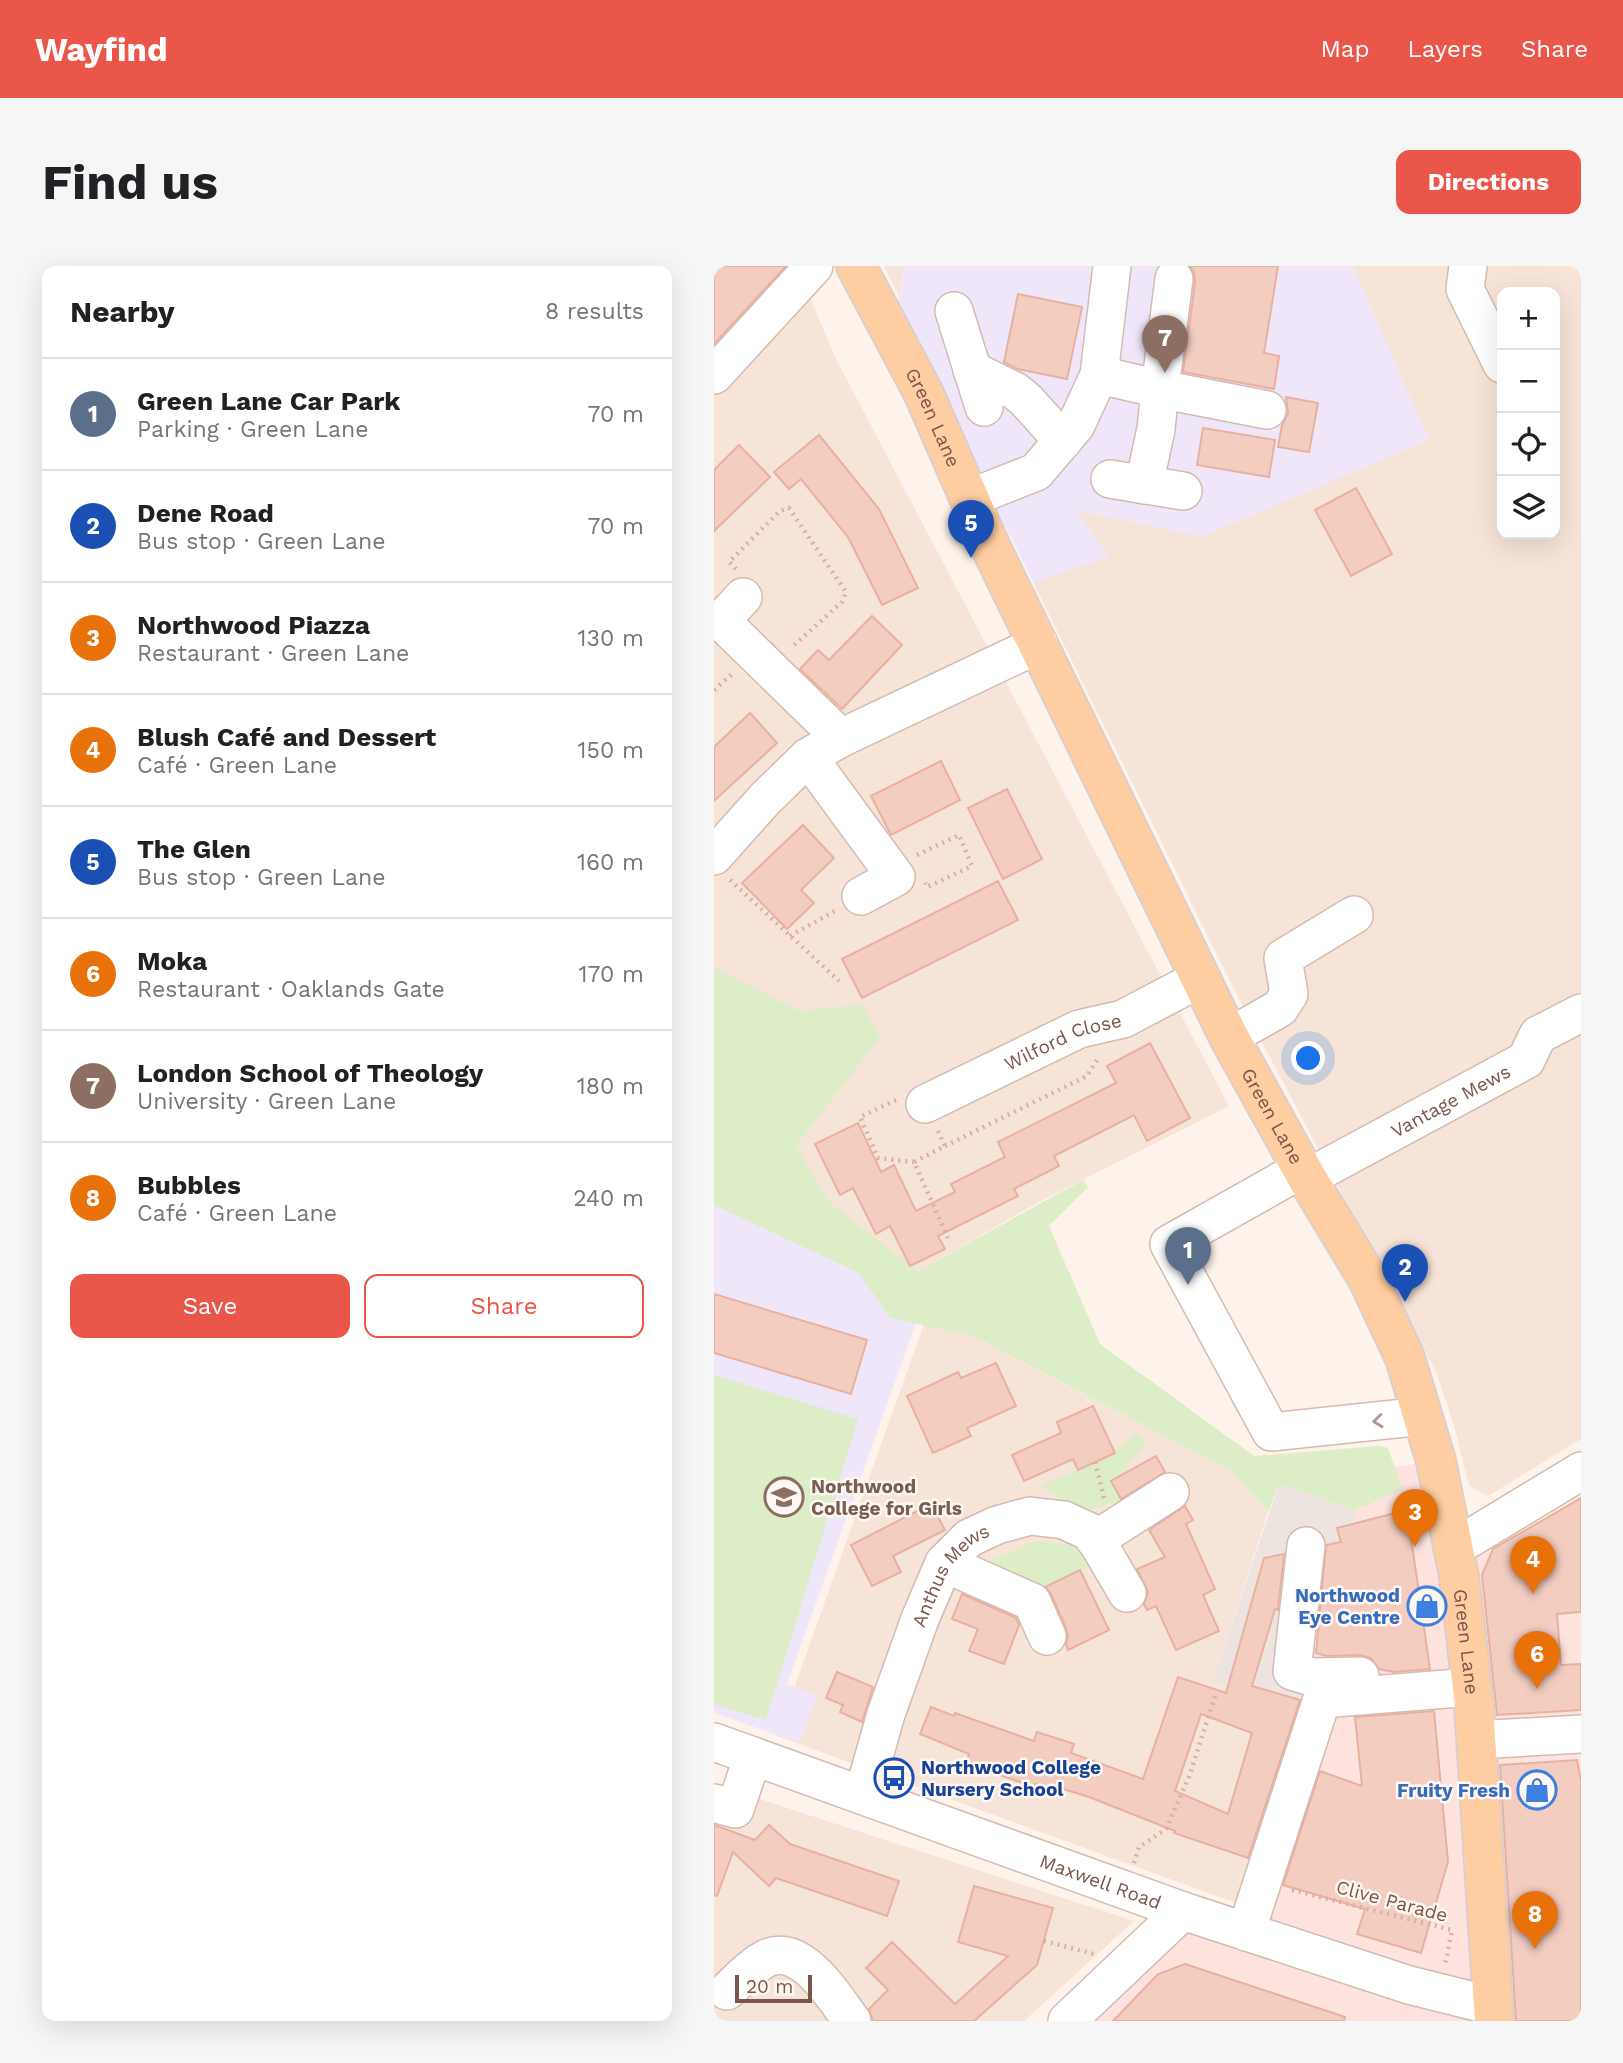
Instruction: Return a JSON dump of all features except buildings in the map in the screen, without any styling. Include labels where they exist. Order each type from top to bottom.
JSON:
[{"type":"main road","name":"Green Lane","points":[[856,266],[923,392],[1039,644],[1229,1037],[1368,1279],[1405,1358],[1436,1461],[1454,1548],[1471,1681],[1494,2014]]},
{"type":"street","points":[[714,375],[814,266]]},
{"type":"street","points":[[970,498],[1036,472],[1076,425],[1099,375],[1112,266]]},
{"type":"street","points":[[1468,266],[1465,289],[1497,354]]},
{"type":"street","points":[[1174,279],[1156,429],[1127,482],[1183,491]]},
{"type":"street","points":[[954,311],[984,407]]},
{"type":"street","points":[[972,370],[1015,391],[1063,441]]},
{"type":"street","points":[[1099,375],[1267,410]]},
{"type":"street","points":[[743,597],[721,621],[841,738]]},
{"type":"street","points":[[719,865],[765,799],[808,757],[841,738],[1039,644]]},
{"type":"street","points":[[808,757],[907,872],[861,896]]},
{"type":"street","points":[[1229,1037],[1280,1008],[1289,994],[1283,958],[1354,915]]},
{"type":"street","name":"Wilford Close","points":[[925,1104],[1079,1029],[1123,1019],[1201,978]]},
{"type":"street","name":"Vantage Mews","points":[[1423,1416],[1271,1432],[1169,1244],[1263,1191],[1305,1173],[1526,1060],[1538,1035],[1581,1013]]},
{"type":"street","points":[[1454,1548],[1581,1471]]},
{"type":"street","points":[[1095,1540],[1170,1492]]},
{"type":"street","name":"Anthus Mews","points":[[863,1795],[886,1714],[915,1631],[944,1563],[969,1538],[997,1525],[1030,1516],[1064,1520],[1091,1533],[1127,1592]]},
{"type":"street","points":[[1306,1546],[1292,1671],[1312,1677],[1471,1681]]},
{"type":"street","points":[[944,1563],[1032,1602],[1046,1636]]},
{"type":"street","points":[[1246,1932],[1322,1699],[1471,1681]]},
{"type":"street","points":[[1476,1740],[1581,1734]]},
{"type":"street","name":"Maxwell Road","points":[[714,1742],[1183,1912],[1438,1993],[1494,2014]]},
{"type":"street","points":[[714,1803],[735,1809],[753,1756]]},
{"type":"street","points":[[1078,2018],[1128,1964],[1183,1912]]},
{"type":"street","points":[[727,1991],[760,1961],[771,1956],[784,1956],[798,1960],[814,1971],[852,2021]]},
{"type":"path","points":[[743,597],[753,586],[729,562],[780,511],[789,508],[845,592],[842,602],[769,669]]},
{"type":"path","points":[[959,835],[972,866],[927,887],[907,872],[913,857],[959,835]]},
{"type":"path","points":[[719,865],[839,981]]},
{"type":"path","points":[[790,936],[861,896]]},
{"type":"path","points":[[945,1146],[919,1089],[860,1116],[878,1158],[914,1161],[945,1146],[1087,1076],[1123,1019]]},
{"type":"path","points":[[914,1161],[948,1238]]},
{"type":"path","points":[[1125,1890],[1139,1847],[1166,1829],[1189,1777],[1216,1693]]},
{"type":"path","name":"Clive Parade","points":[[1264,1882],[1452,1930],[1438,1993]]},
{"type":"path","points":[[1044,1941],[1128,1964]]},
{"type":"shaded area","points":[[714,266],[793,266],[800,274],[836,359],[1229,1106],[1039,1202],[918,1271],[714,1152]]},
{"type":"shaded area","points":[[884,266],[905,266],[899,296]]},
{"type":"shaded area","points":[[905,266],[1353,266],[1429,440],[1202,537],[1076,510],[1109,557],[1033,582],[897,306]]},
{"type":"shaded area","points":[[1353,266],[1581,266],[1581,1439],[1488,1496],[1469,1486],[1454,1425],[1436,1372],[1236,993],[1033,582],[1108,557],[1075,510],[1202,536],[1428,440]]},
{"type":"shaded area","name":"Northwood College for Girls","points":[[714,1156],[921,1309],[787,1684],[817,1695],[800,1743],[714,1713]]},
{"type":"shaded area","points":[[928,1313],[1231,1471],[1268,1512],[1212,1682],[1304,1708],[1244,1906],[777,1736]]},
{"type":"shaded area","points":[[1436,1461],[1478,1555],[1576,1501],[1581,1510],[1581,2021],[1066,2021],[1183,1911],[1246,1932],[1318,1711],[1381,1669],[1316,1653],[1316,1601],[1335,1584],[1316,1583],[1316,1547],[1337,1528],[1356,1521],[1345,1475]]},
{"type":"shaded area","points":[[1279,1484],[1355,1510],[1356,1521],[1337,1528],[1341,1542],[1316,1548],[1316,1582],[1335,1584],[1334,1601],[1316,1601],[1316,1653],[1381,1669],[1386,1699],[1304,1708],[1212,1682]]},
{"type":"shaded area","points":[[714,1784],[1134,1921],[1024,2021],[714,2021]]},
{"type":"green space","points":[[714,968],[799,1011],[862,1005],[880,1037],[796,1146],[829,1202],[918,1271],[1083,1180],[1088,1187],[1049,1226],[1100,1344],[1254,1456],[1378,1446],[1388,1448],[1402,1489],[1355,1510],[1279,1484],[1268,1512],[1231,1471],[971,1335],[890,1318],[859,1273],[714,1205]]},
{"type":"green space","points":[[714,1375],[858,1419],[766,1720],[714,1704]]},
{"type":"green space","points":[[1136,1432],[1147,1443],[1126,1464],[1130,1471],[1111,1481],[1121,1500],[1094,1509],[1068,1503],[1041,1486],[1115,1453]]},
{"type":"green space","points":[[1034,1541],[1077,1547],[1099,1561],[1039,1590],[1035,1581],[1003,1568],[991,1574],[973,1569]]},
{"type":"place","name":"London School of Theology","points":[[1165,373]]},
{"type":"place","name":"The Glen","points":[[971,558]]},
{"type":"place","name":"Green Lane Car Park","points":[[1188,1285]]},
{"type":"place","name":"Dene Road","points":[[1405,1302]]},
{"type":"place","name":"Northwood College for Girls","points":[[784,1497]]},
{"type":"place","name":"Northwood Piazza","points":[[1415,1547]]},
{"type":"place","name":"Blush Café and Dessert","points":[[1533,1594]]},
{"type":"place","name":"Northwood Eye Centre","points":[[1427,1606]]},
{"type":"place","name":"Moka","points":[[1537,1689]]},
{"type":"place","name":"Northwood College Nursery School","points":[[894,1778]]},
{"type":"place","name":"Fruity Fresh","points":[[1537,1790]]},
{"type":"place","name":"Bubbles","points":[[1535,1949]]}]
